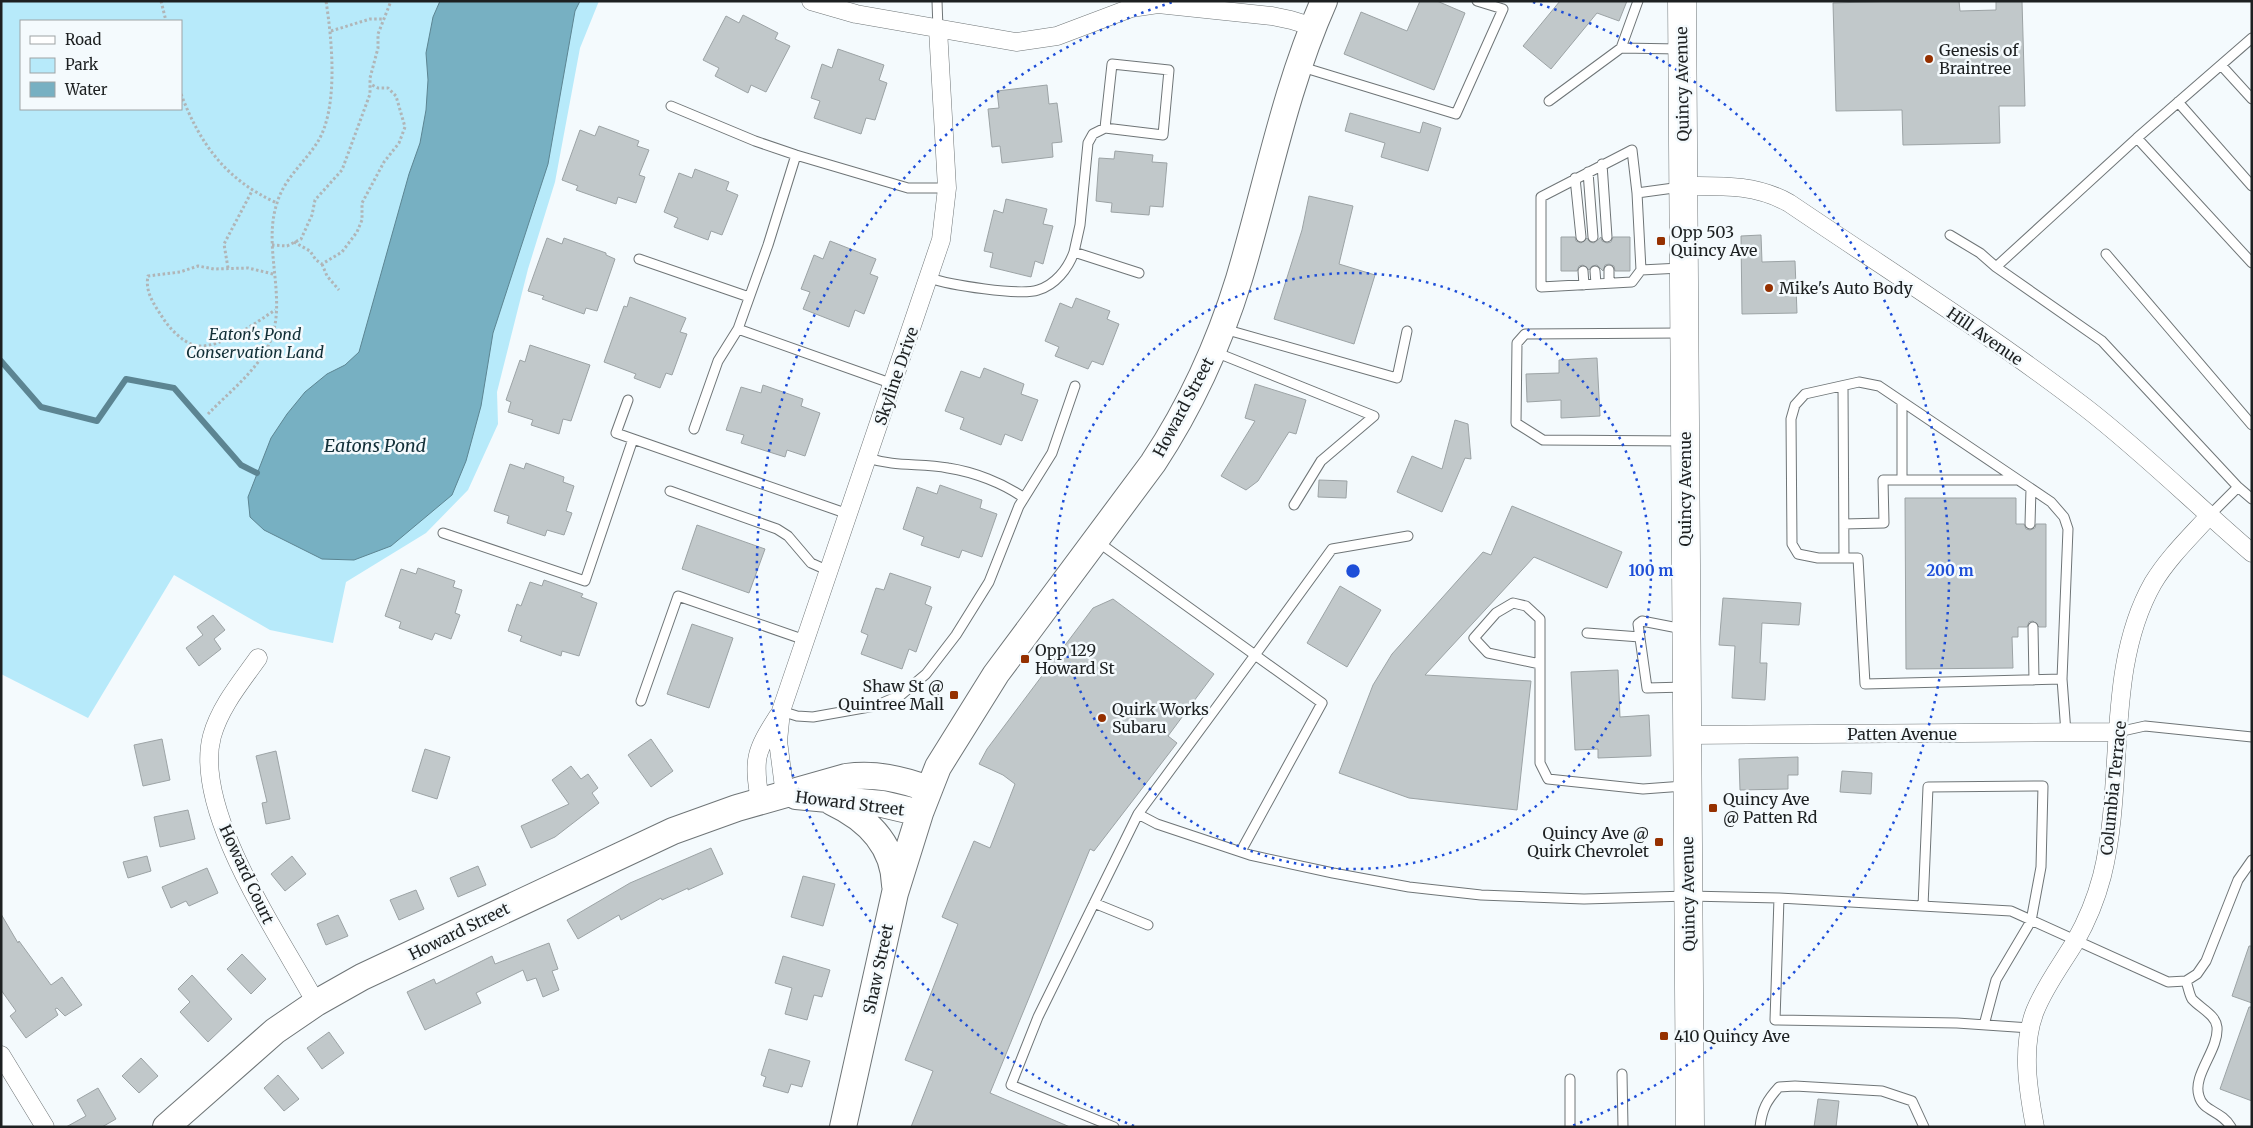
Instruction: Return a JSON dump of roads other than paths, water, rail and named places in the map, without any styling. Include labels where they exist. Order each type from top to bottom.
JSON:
[{"type":"main road","name":"Quincy Avenue","points":[[1682,1],[1686,786],[1690,1127]]},
{"type":"street","points":[[811,1],[856,14],[1004,41],[1030,42],[1071,32],[1131,8],[1158,4],[1272,16],[1314,27]]},
{"type":"street","name":"Howard Street","points":[[924,801],[948,749],[987,688],[1128,499],[1164,447],[1217,340],[1242,270],[1276,138],[1299,66],[1324,1]]},
{"type":"street","name":"Skyline Drive","points":[[773,798],[781,711],[930,278],[944,228],[947,188],[938,29]]},
{"type":"street","name":"Hill Avenue","points":[[1684,186],[1746,187],[1788,203],[1908,283],[2062,390],[2122,437],[2252,553]]},
{"type":"street","name":"Columbia Terrace","points":[[2035,1127],[2027,1067],[2030,1028],[2040,1000],[2076,941],[2096,896],[2113,819],[2118,732],[2128,655],[2140,611],[2162,569],[2209,516]]},
{"type":"street","name":"Howard Court","points":[[258,658],[225,706],[215,727],[210,747],[212,781],[221,819],[238,862],[264,913],[316,1003]]},
{"type":"street","name":"Skyline Drive","points":[[773,798],[756,778],[756,758],[763,739],[781,711]]},
{"type":"street","name":"Patten Avenue","points":[[1686,735],[2118,732]]},
{"type":"street","name":"Howard Street","points":[[166,1127],[260,1043],[316,1003],[362,977],[643,844],[694,822],[836,779],[868,775],[902,780],[924,801]]},
{"type":"street","name":"Howard Street","points":[[773,798],[825,799],[882,804],[924,801]]},
{"type":"street","points":[[825,799],[851,812],[871,828],[882,841],[894,866],[895,893]]},
{"type":"street","name":"Shaw Street","points":[[843,1127],[895,893],[924,801]]},
{"type":"street","points":[[1,1055],[45,1127]]},
{"type":"lane","points":[[937,1],[938,29]]},
{"type":"lane","points":[[1299,66],[1456,114],[1504,9],[1477,1]]},
{"type":"lane","points":[[1549,101],[1621,48],[1638,1]]},
{"type":"lane","points":[[1996,266],[2137,138],[2252,38]]},
{"type":"lane","points":[[1621,48],[1681,49]]},
{"type":"lane","points":[[930,278],[959,286],[1032,292],[1046,287],[1063,273],[1074,252],[1080,225],[1088,143],[1093,134],[1105,128],[1162,134],[1170,70],[1112,64],[1105,128]]},
{"type":"lane","points":[[2221,65],[2252,100]]},
{"type":"lane","points":[[2178,102],[2252,186]]},
{"type":"lane","points":[[671,106],[755,141],[796,155],[908,188],[947,188]]},
{"type":"lane","points":[[2137,138],[2252,263]]},
{"type":"lane","points":[[1632,150],[1641,270],[1632,282],[1541,287],[1541,197],[1602,164],[1632,150]]},
{"type":"lane","points":[[694,429],[718,361],[738,330],[796,155]]},
{"type":"lane","points":[[1602,164],[1607,237]]},
{"type":"lane","points":[[1588,172],[1593,237]]},
{"type":"lane","points":[[1576,178],[1581,237]]},
{"type":"lane","points":[[1636,193],[1684,186]]},
{"type":"lane","points":[[1950,235],[1980,253],[2102,341],[2238,487],[2252,499]]},
{"type":"lane","points":[[1074,252],[1139,273]]},
{"type":"lane","points":[[2106,254],[2252,425]]},
{"type":"lane","points":[[639,259],[749,297]]},
{"type":"lane","points":[[1641,270],[1684,268]]},
{"type":"lane","points":[[1595,270],[1596,284]]},
{"type":"lane","points":[[1609,270],[1610,283]]},
{"type":"lane","points":[[1583,271],[1584,285]]},
{"type":"lane","points":[[738,330],[894,384]]},
{"type":"lane","points":[[1217,340],[1397,378],[1406,331]]},
{"type":"lane","points":[[1684,333],[1525,334],[1517,342],[1516,423],[1543,440],[1684,441]]},
{"type":"lane","points":[[1217,340],[1374,416],[1321,461],[1294,505]]},
{"type":"lane","points":[[2062,679],[1864,684],[1858,558],[1818,558],[1798,554],[1792,544],[1791,419],[1795,405],[1805,394],[1858,382],[1879,386],[2051,502],[2064,517],[2068,529],[2062,679],[2066,733]]},
{"type":"lane","points":[[781,711],[797,716],[813,717],[875,706],[901,695],[918,682],[946,650],[982,596],[1024,498],[1052,453],[1075,386]]},
{"type":"lane","points":[[1843,386],[1844,558]]},
{"type":"lane","points":[[628,400],[616,433],[848,514]]},
{"type":"lane","points":[[1902,402],[1902,480]]},
{"type":"lane","points":[[443,533],[585,581],[633,439]]},
{"type":"lane","points":[[868,458],[896,465],[957,470],[1002,485],[1024,498]]},
{"type":"lane","points":[[1844,524],[1884,523],[1883,480],[2017,480]]},
{"type":"lane","points":[[2209,516],[2238,487]]},
{"type":"lane","points":[[2030,524],[2031,488]]},
{"type":"lane","points":[[670,491],[777,529],[788,536],[811,563],[829,570]]},
{"type":"lane","points":[[1114,1127],[1011,1085],[1038,1017],[1138,814],[1332,549],[1408,536]]},
{"type":"lane","points":[[1096,540],[1322,703],[1240,851]]},
{"type":"lane","points":[[641,701],[678,596],[805,640]]},
{"type":"lane","points":[[1540,664],[1488,652],[1474,638],[1496,613],[1513,603],[1526,606],[1540,619],[1540,664],[1540,764],[1548,779],[1644,789],[1686,786]]},
{"type":"lane","points":[[1685,629],[1642,621],[1638,624],[1647,688],[1686,688]]},
{"type":"lane","points":[[2033,627],[2034,680]]},
{"type":"lane","points":[[1587,633],[1640,637]]},
{"type":"lane","points":[[2118,732],[2145,726],[2252,737]]},
{"type":"lane","points":[[1923,906],[1928,787],[2044,786],[2041,867],[2031,920],[1996,980],[1984,1025]]},
{"type":"lane","points":[[1138,814],[1157,824],[1240,851],[1341,875],[1409,887],[1481,895],[1584,899],[1688,896],[1779,898],[2011,911],[2168,982],[2186,981],[2197,974],[2206,961],[2238,880],[2252,860]]},
{"type":"lane","points":[[1779,898],[1775,1020],[1984,1025],[2030,1028]]},
{"type":"lane","points":[[1094,903],[1148,925]]},
{"type":"lane","points":[[2186,981],[2191,997],[2211,1016],[2217,1025],[2216,1038],[2198,1086],[2199,1097],[2206,1108],[2223,1115],[2230,1127]]},
{"type":"lane","points":[[1622,1074],[1623,1127]]},
{"type":"lane","points":[[1570,1080],[1570,1127]]},
{"type":"lane","points":[[1760,1127],[1761,1114],[1768,1099],[1779,1087],[1796,1086],[1882,1091],[1912,1101],[1924,1127]]},
{"type":"water","name":"Eatons Pond","points":[[440,1],[580,1],[575,11],[548,164],[493,333],[481,406],[466,461],[452,495],[391,546],[354,560],[322,559],[264,530],[250,517],[248,497],[271,438],[287,414],[305,392],[327,374],[345,365],[359,352],[409,174],[420,143],[426,110],[428,80],[426,53],[433,17]]},
{"type":"waterway","points":[[1,361],[41,407],[97,421],[126,379],[174,388],[241,465],[257,473]]},
{"type":"place","name":"Genesis of Braintree","points":[[1929,59]]},
{"type":"place","name":"Opp 503 Quincy Ave","points":[[1661,241]]},
{"type":"place","name":"Mike's Auto Body","points":[[1769,288]]},
{"type":"place","name":"Opp 129 Howard St","points":[[1025,659]]},
{"type":"place","name":"Shaw St @ Quintree Mall","points":[[954,695]]},
{"type":"place","name":"Quirk Works Subaru","points":[[1102,718]]},
{"type":"place","name":"Quincy Ave @ Patten Rd","points":[[1713,808]]},
{"type":"place","name":"Quincy Ave @ Quirk Chevrolet","points":[[1659,842]]},
{"type":"place","name":"410 Quincy Ave","points":[[1664,1036]]},
{"type":"park label","name":"Eaton's Pond Conservation Land","points":[[255,343]]}]
